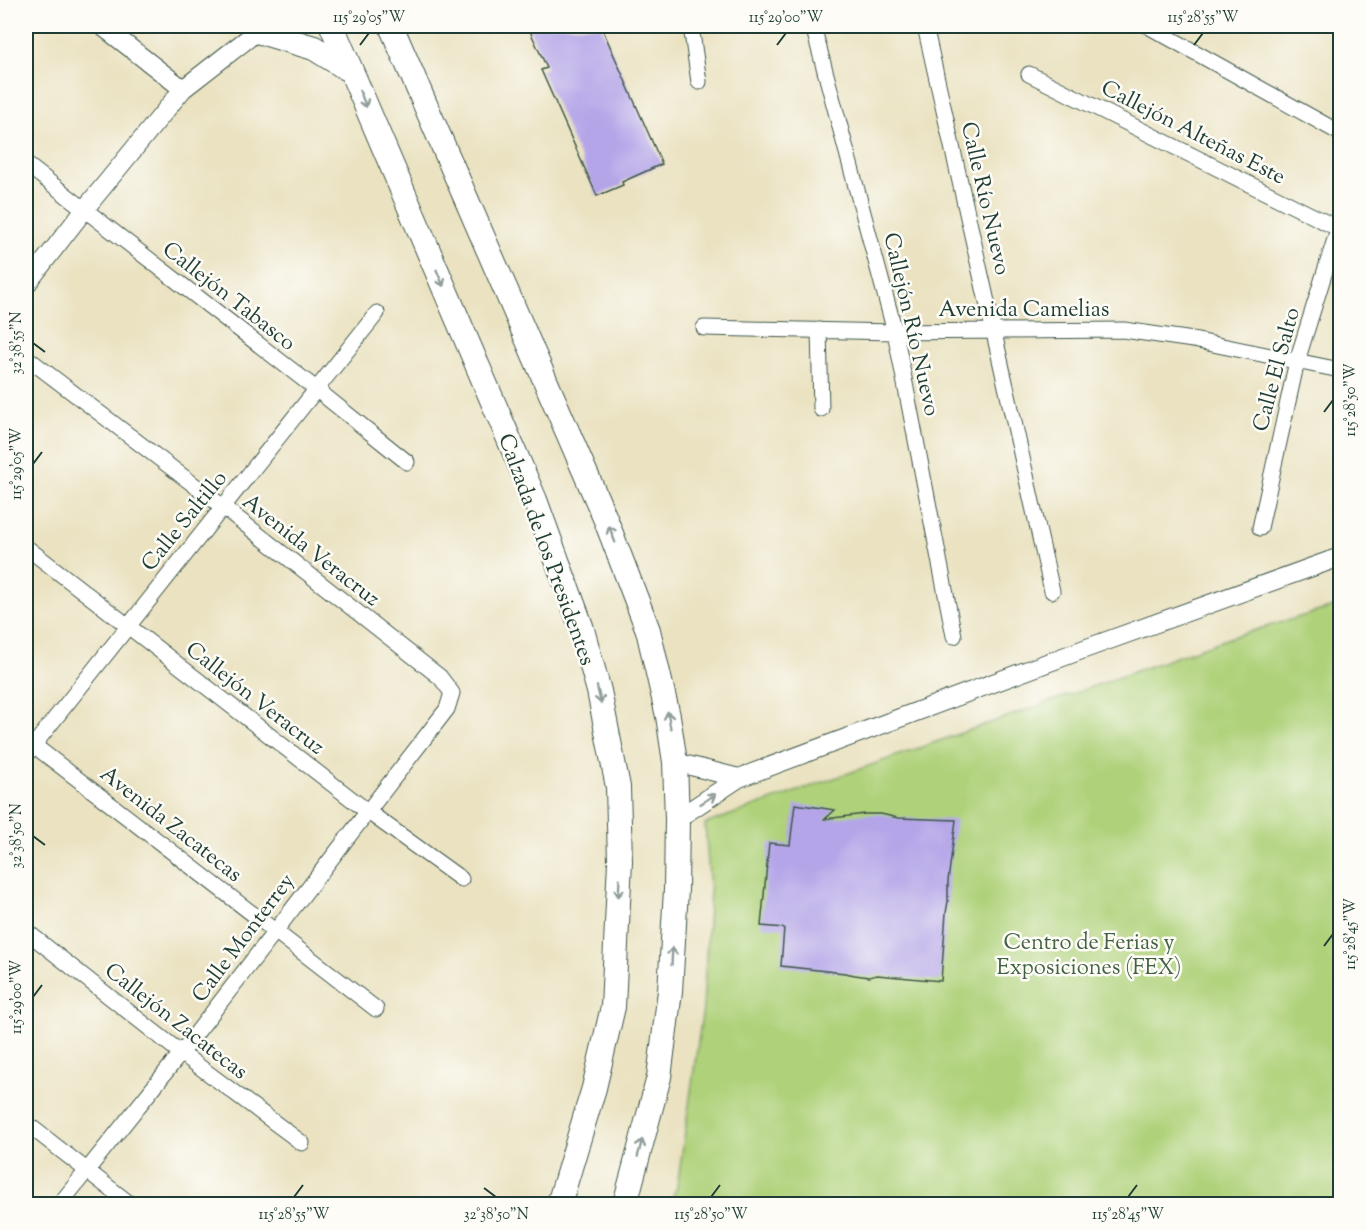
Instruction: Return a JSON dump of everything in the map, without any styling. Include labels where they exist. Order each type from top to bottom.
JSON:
[{"type":"highway","name":"Calzada de los Presidentes","points":[[332,26],[535,500],[581,626],[599,691],[618,787],[620,861],[613,1007],[594,1088],[559,1204]]},
{"type":"highway","points":[[391,26],[605,518],[648,630],[668,716],[675,762],[677,819],[676,890],[670,991],[659,1077],[625,1204]]},
{"type":"highway","points":[[260,28],[314,48],[351,71]]},
{"type":"street","points":[[102,26],[183,89]]},
{"type":"street","points":[[691,26],[699,82]]},
{"type":"street","name":"Callejón Río Nuevo","points":[[813,26],[895,332],[954,636]]},
{"type":"street","name":"Calle Río Nuevo","points":[[925,26],[1052,591]]},
{"type":"street","points":[[1148,26],[1341,133]]},
{"type":"street","points":[[26,285],[183,89],[260,28]]},
{"type":"street","name":"Callejón Alteñas Este","points":[[1029,74],[1340,226]]},
{"type":"street","name":"Callejón Tabasco","points":[[26,164],[407,462]]},
{"type":"street","name":"Calle El Salto","points":[[1260,528],[1297,361],[1340,226]]},
{"type":"street","name":"Calle Saltillo","points":[[28,746],[128,626],[377,313]]},
{"type":"street","name":"Avenida Camelias","points":[[704,328],[895,332],[1124,330],[1193,340],[1341,370]]},
{"type":"street","points":[[819,330],[821,409]]},
{"type":"street","name":"Avenida Veracruz","points":[[26,357],[440,677],[452,693]]},
{"type":"street","name":"Callejón Veracruz","points":[[26,547],[367,811],[461,879]]},
{"type":"street","points":[[677,819],[739,778],[1087,648],[1341,557]]},
{"type":"street","name":"Calle Monterrey","points":[[60,1204],[181,1053],[447,709],[452,693]]},
{"type":"street","name":"Avenida Zacatecas","points":[[28,746],[376,1009]]},
{"type":"street","points":[[675,762],[739,778]]},
{"type":"street","name":"Callejón Zacatecas","points":[[26,932],[181,1053],[302,1143]]},
{"type":"street","points":[[26,1123],[130,1204]]},
{"type":"green space","name":"Centro de Ferias y Exposiciones (FEX)","points":[[1340,605],[1340,1204],[669,1204],[677,1187],[703,1008],[710,889],[705,824],[1232,637]]},
{"type":"building","points":[[537,26],[601,26],[662,164],[597,196],[541,70],[547,68],[529,29]]},
{"type":"building","points":[[795,804],[835,810],[825,819],[881,814],[898,818],[956,820],[948,881],[941,981],[877,975],[869,977],[781,966],[784,928],[761,926],[769,843],[790,845]]}]
